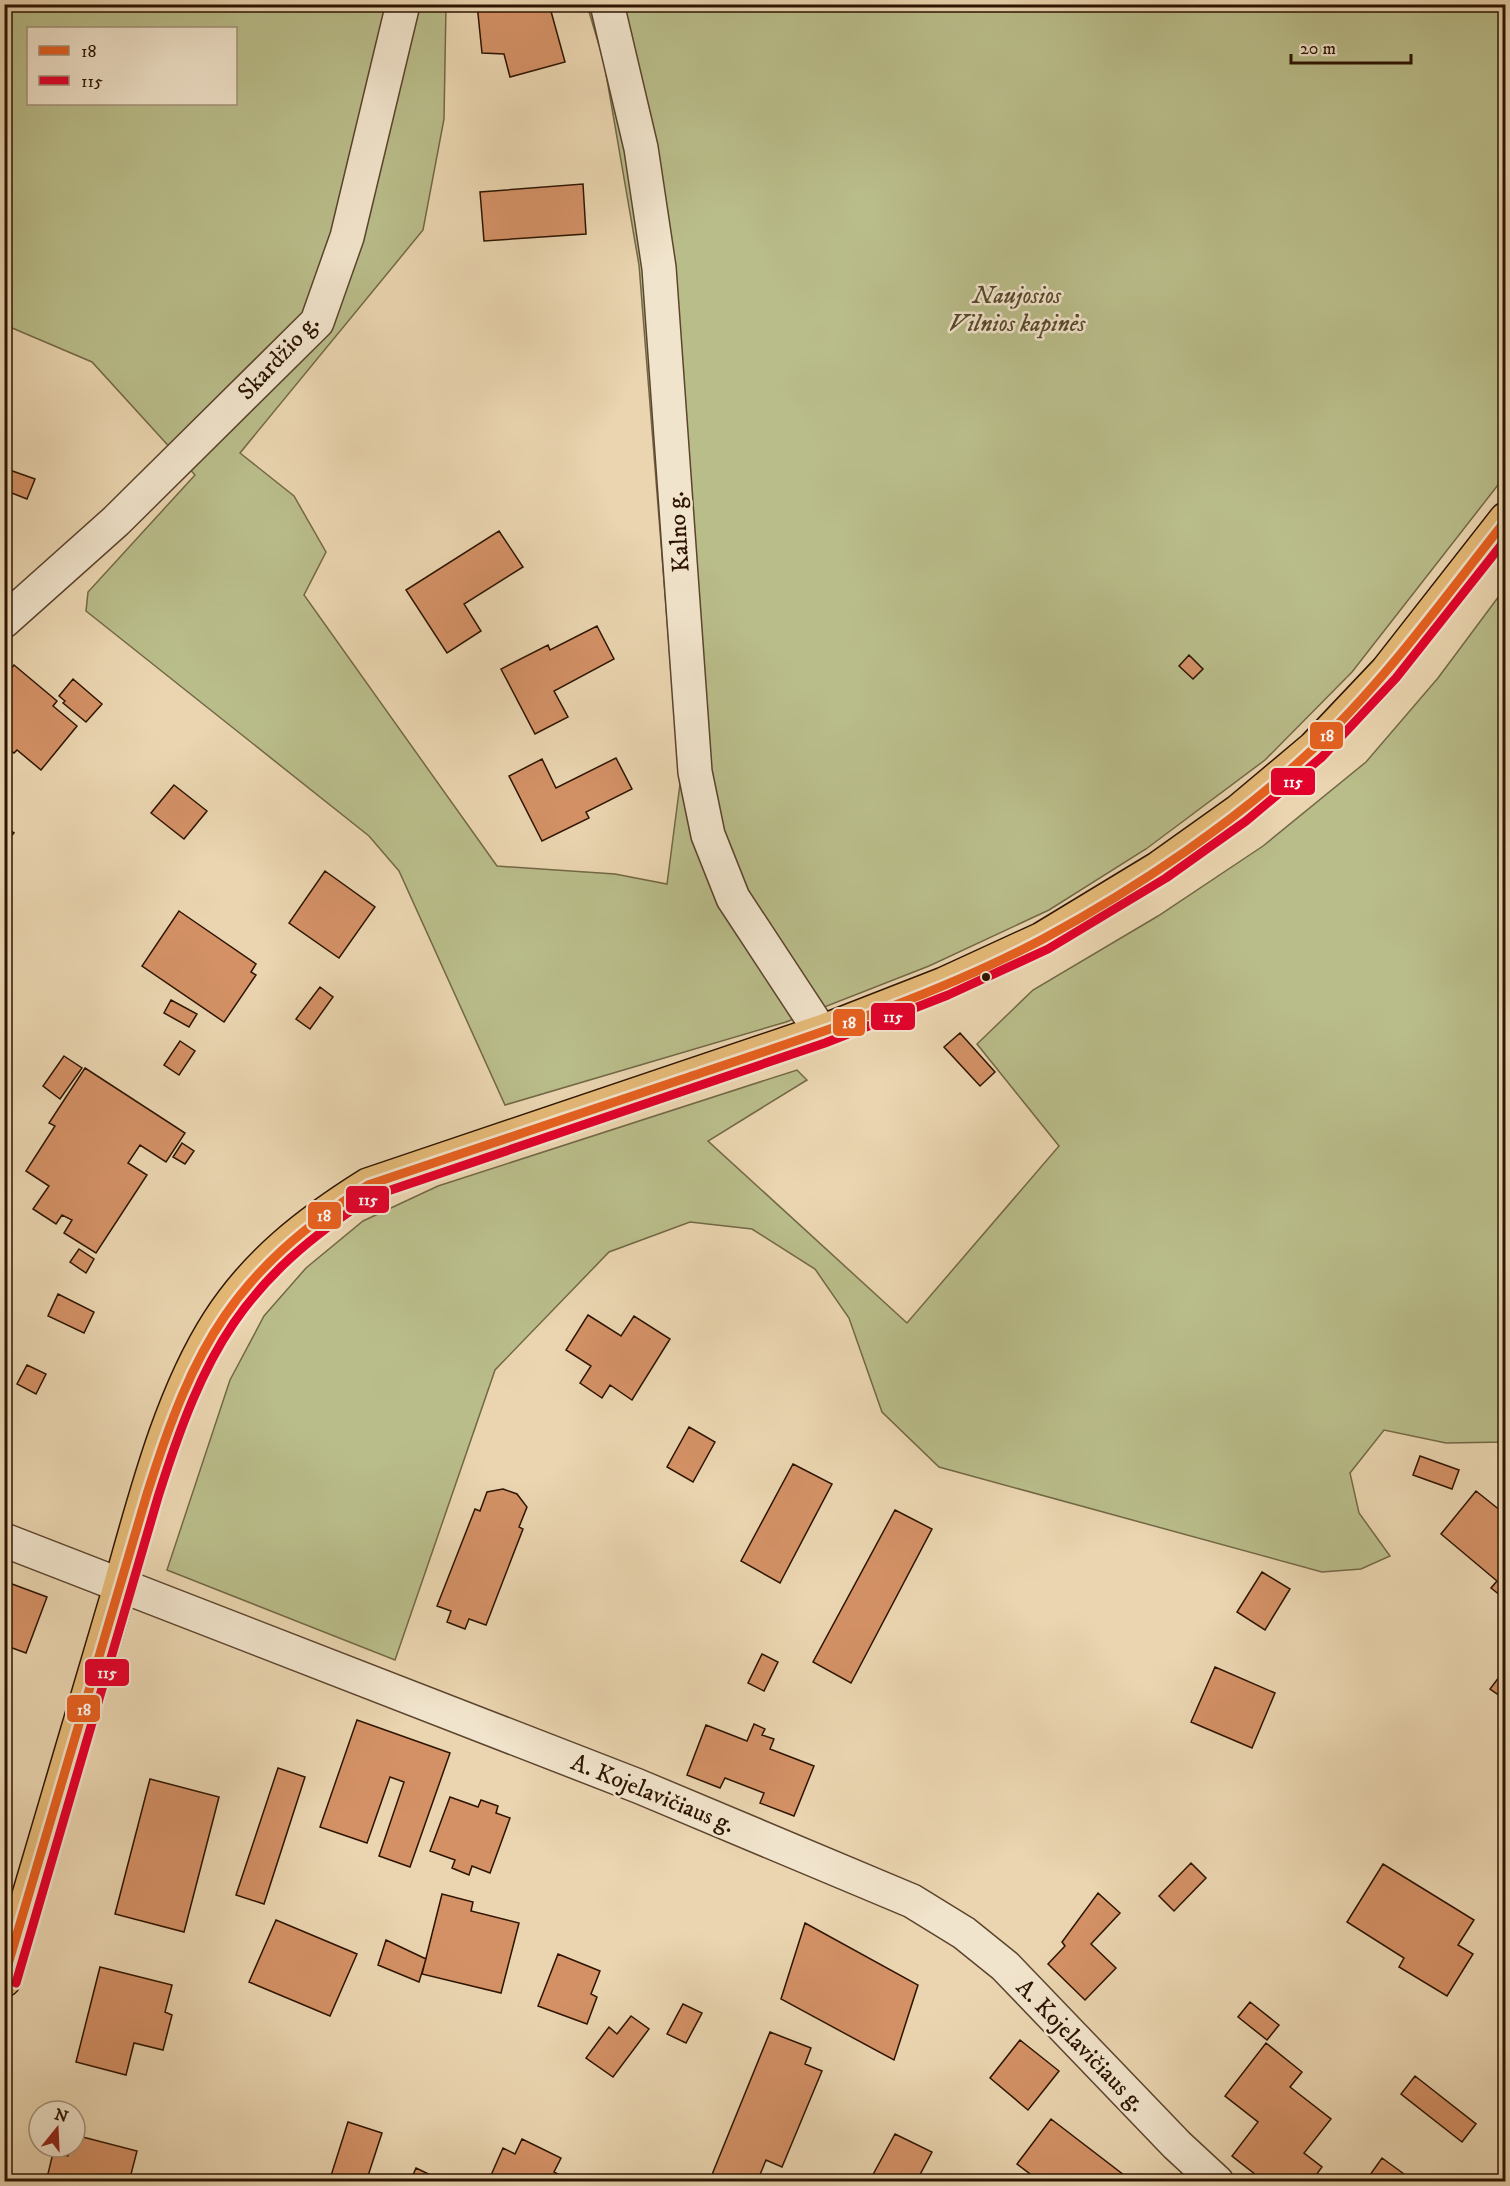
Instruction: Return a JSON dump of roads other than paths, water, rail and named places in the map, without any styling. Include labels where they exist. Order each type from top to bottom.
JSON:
[{"type":"main road","points":[[4,1980],[149,1487],[184,1389],[218,1322],[254,1275],[316,1217],[379,1181],[821,1032],[944,984],[1042,939],[1159,868],[1239,812],[1314,748],[1387,671],[1506,519]]},
{"type":"street","name":"Skardžio g.","points":[[4,621],[116,521],[317,322],[346,237],[403,4]]},
{"type":"street","name":"Kalno g.","points":[[607,4],[641,148],[659,268],[695,772],[708,835],[733,898],[821,1032]]},
{"type":"street","name":"A. Kojelavičiaus g.","points":[[4,1540],[649,1791],[912,1901],[964,1933],[1005,1966],[1177,2145],[1217,2181]]},
{"type":"park label","name":"Naujosios Vilnios kapinės","points":[[1017,309]]}]
